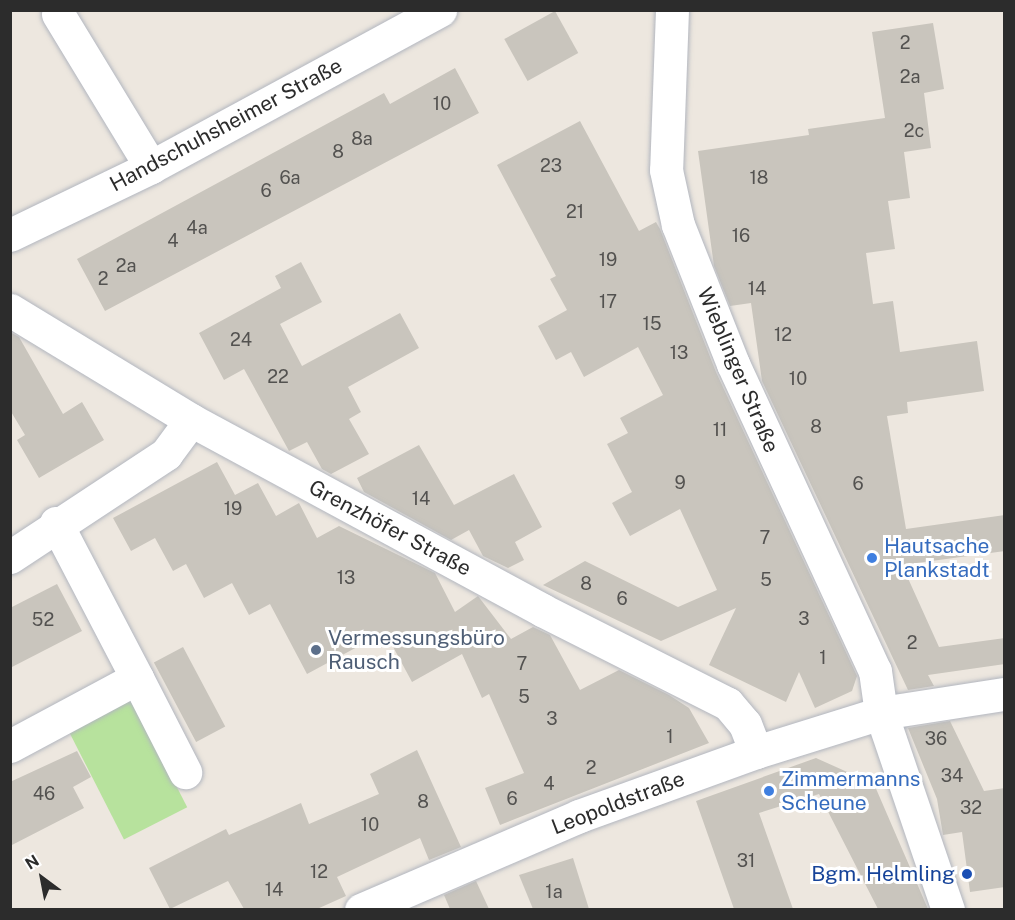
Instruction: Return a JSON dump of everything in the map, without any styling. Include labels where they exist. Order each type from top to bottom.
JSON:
[{"type":"street","name":"Handschuhsheimer Straße","points":[[10,235],[151,166],[440,10]]},
{"type":"street","name":"Wieblinger Straße","points":[[672,10],[666,170],[678,225],[733,364],[875,671],[881,712],[948,909]]},
{"type":"street","points":[[58,14],[151,166]]},
{"type":"street","name":"Grenzhöfer Straße","points":[[10,310],[191,420],[542,610],[728,704],[745,724],[756,752]]},
{"type":"street","points":[[10,557],[56,523],[166,454],[191,420]]},
{"type":"street","points":[[56,523],[185,772]]},
{"type":"street","points":[[10,746],[137,678]]},
{"type":"street","name":"Leopoldstraße","points":[[361,909],[394,902],[579,816],[756,752],[881,712],[1005,694]]},
{"type":"green space","points":[[130,695],[187,807],[124,840],[67,727]]},
{"type":"building","points":[[555,11],[578,53],[528,81],[504,39]]},
{"type":"building","points":[[933,23],[944,89],[924,93],[931,148],[904,152],[910,198],[888,201],[895,249],[866,253],[873,304],[893,301],[900,352],[977,341],[984,391],[907,402],[908,413],[887,416],[906,529],[1005,515],[1005,551],[902,565],[939,647],[1005,638],[1005,664],[928,675],[934,686],[908,690],[762,381],[751,303],[730,306],[714,266],[698,151],[809,135],[808,129],[885,118],[872,32]]},
{"type":"building","points":[[455,68],[479,113],[105,311],[77,259],[384,93],[390,104]]},
{"type":"building","points":[[580,121],[639,231],[656,222],[660,229],[716,372],[857,676],[852,691],[815,708],[799,672],[786,702],[709,665],[736,608],[661,641],[543,585],[585,561],[678,607],[717,590],[680,509],[630,536],[612,503],[632,492],[607,444],[628,433],[620,418],[663,395],[638,347],[584,377],[571,352],[556,360],[538,326],[567,310],[550,279],[556,276],[497,165]]},
{"type":"building","points":[[301,262],[322,302],[280,324],[302,366],[400,313],[419,348],[348,387],[361,412],[349,419],[369,454],[331,474],[322,469],[307,442],[289,451],[244,369],[224,380],[199,333],[281,288],[275,276]]},
{"type":"building","points":[[10,332],[19,337],[63,414],[82,402],[104,440],[39,478],[17,440],[25,435],[10,410]]},
{"type":"building","points":[[419,445],[454,505],[514,474],[542,527],[515,542],[524,560],[508,568],[483,556],[469,530],[451,540],[364,492],[357,478]]},
{"type":"building","points":[[217,462],[235,495],[258,483],[276,516],[299,503],[317,538],[339,526],[435,573],[455,612],[478,596],[511,639],[533,627],[550,635],[580,690],[619,670],[669,695],[689,708],[709,743],[500,825],[485,788],[524,773],[489,694],[482,698],[462,654],[412,682],[385,632],[307,674],[270,604],[249,615],[232,583],[204,598],[186,564],[173,571],[155,538],[131,551],[113,518]]},
{"type":"building","points":[[57,584],[82,631],[10,668],[10,608]]},
{"type":"building","points":[[183,647],[225,726],[196,742],[154,662]]},
{"type":"building","points":[[950,721],[984,791],[1005,788],[1005,887],[970,892],[962,832],[943,835],[937,799],[908,728]]},
{"type":"building","points":[[417,750],[461,847],[429,860],[420,838],[337,877],[346,896],[317,909],[244,909],[228,881],[170,909],[149,868],[226,829],[229,835],[301,803],[309,824],[379,794],[370,774]]},
{"type":"building","points":[[77,751],[91,777],[73,787],[84,808],[10,846],[10,782]]},
{"type":"building","points":[[816,758],[874,784],[928,909],[878,909],[819,794],[759,813],[793,909],[734,909],[696,801]]},
{"type":"building","points":[[573,858],[589,909],[533,909],[519,875]]},
{"type":"building","points":[[476,881],[489,909],[450,909],[444,895]]},
{"type":"place","name":"Hautsache Plankstadt","points":[[872,558]]},
{"type":"place","name":"Vermessungsbüro Rausch","points":[[316,650]]},
{"type":"place","name":"Zimmermanns Scheune","points":[[769,791]]},
{"type":"place","name":"Bgm. Helmling","points":[[967,874]]}]
